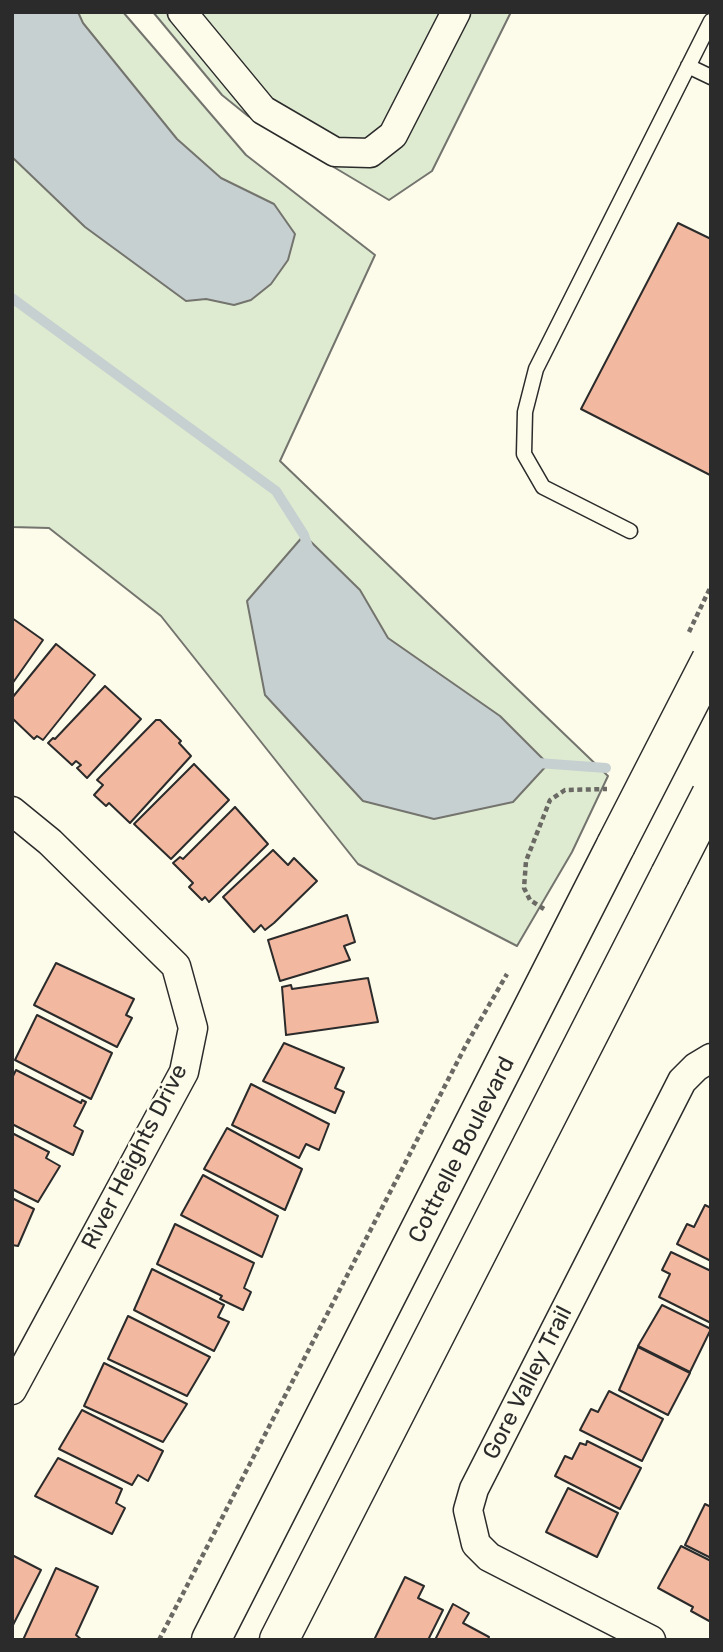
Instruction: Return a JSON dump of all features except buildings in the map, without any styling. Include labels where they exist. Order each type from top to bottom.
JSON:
[{"type":"main road","name":"Cottrelle Boulevard","points":[[211,1640],[617,845],[699,648]]},
{"type":"main road","points":[[279,1640],[711,795]]},
{"type":"street","points":[[182,12],[263,110],[335,152],[370,153],[393,135],[456,12]]},
{"type":"street","name":"River Heights Drive","points":[[12,811],[50,842],[176,966],[193,1028],[184,1072],[12,1390]]},
{"type":"street","name":"Gore Valley Trail","points":[[651,1640],[489,1557],[476,1544],[468,1510],[474,1489],[682,1081],[711,1058]]},
{"type":"lane","points":[[630,531],[543,487],[524,454],[525,412],[536,369],[711,21]]},
{"type":"lane","points":[[688,66],[711,77]]},
{"type":"path","points":[[699,648],[711,586]]},
{"type":"path","points":[[538,921],[545,909]]},
{"type":"path","points":[[159,1640],[466,1045],[512,966]]},
{"type":"green space","points":[[12,12],[123,12],[246,155],[375,255],[280,461],[608,776],[572,852],[517,946],[358,864],[161,616],[49,528],[12,527]]},
{"type":"green space","points":[[153,12],[511,12],[432,171],[389,200],[248,116],[222,95]]},
{"type":"shaded area","points":[[12,12],[78,12],[83,23],[177,139],[221,178],[274,204],[295,234],[288,260],[271,284],[251,300],[234,305],[206,299],[186,301],[85,227],[12,157]]},
{"type":"shaded area","points":[[304,535],[360,590],[388,638],[500,716],[548,764],[513,802],[434,819],[363,801],[265,695],[247,601]]},
{"type":"waterway","points":[[12,298],[276,491],[304,535],[308,547]]},
{"type":"waterway","points":[[538,763],[606,768]]}]
